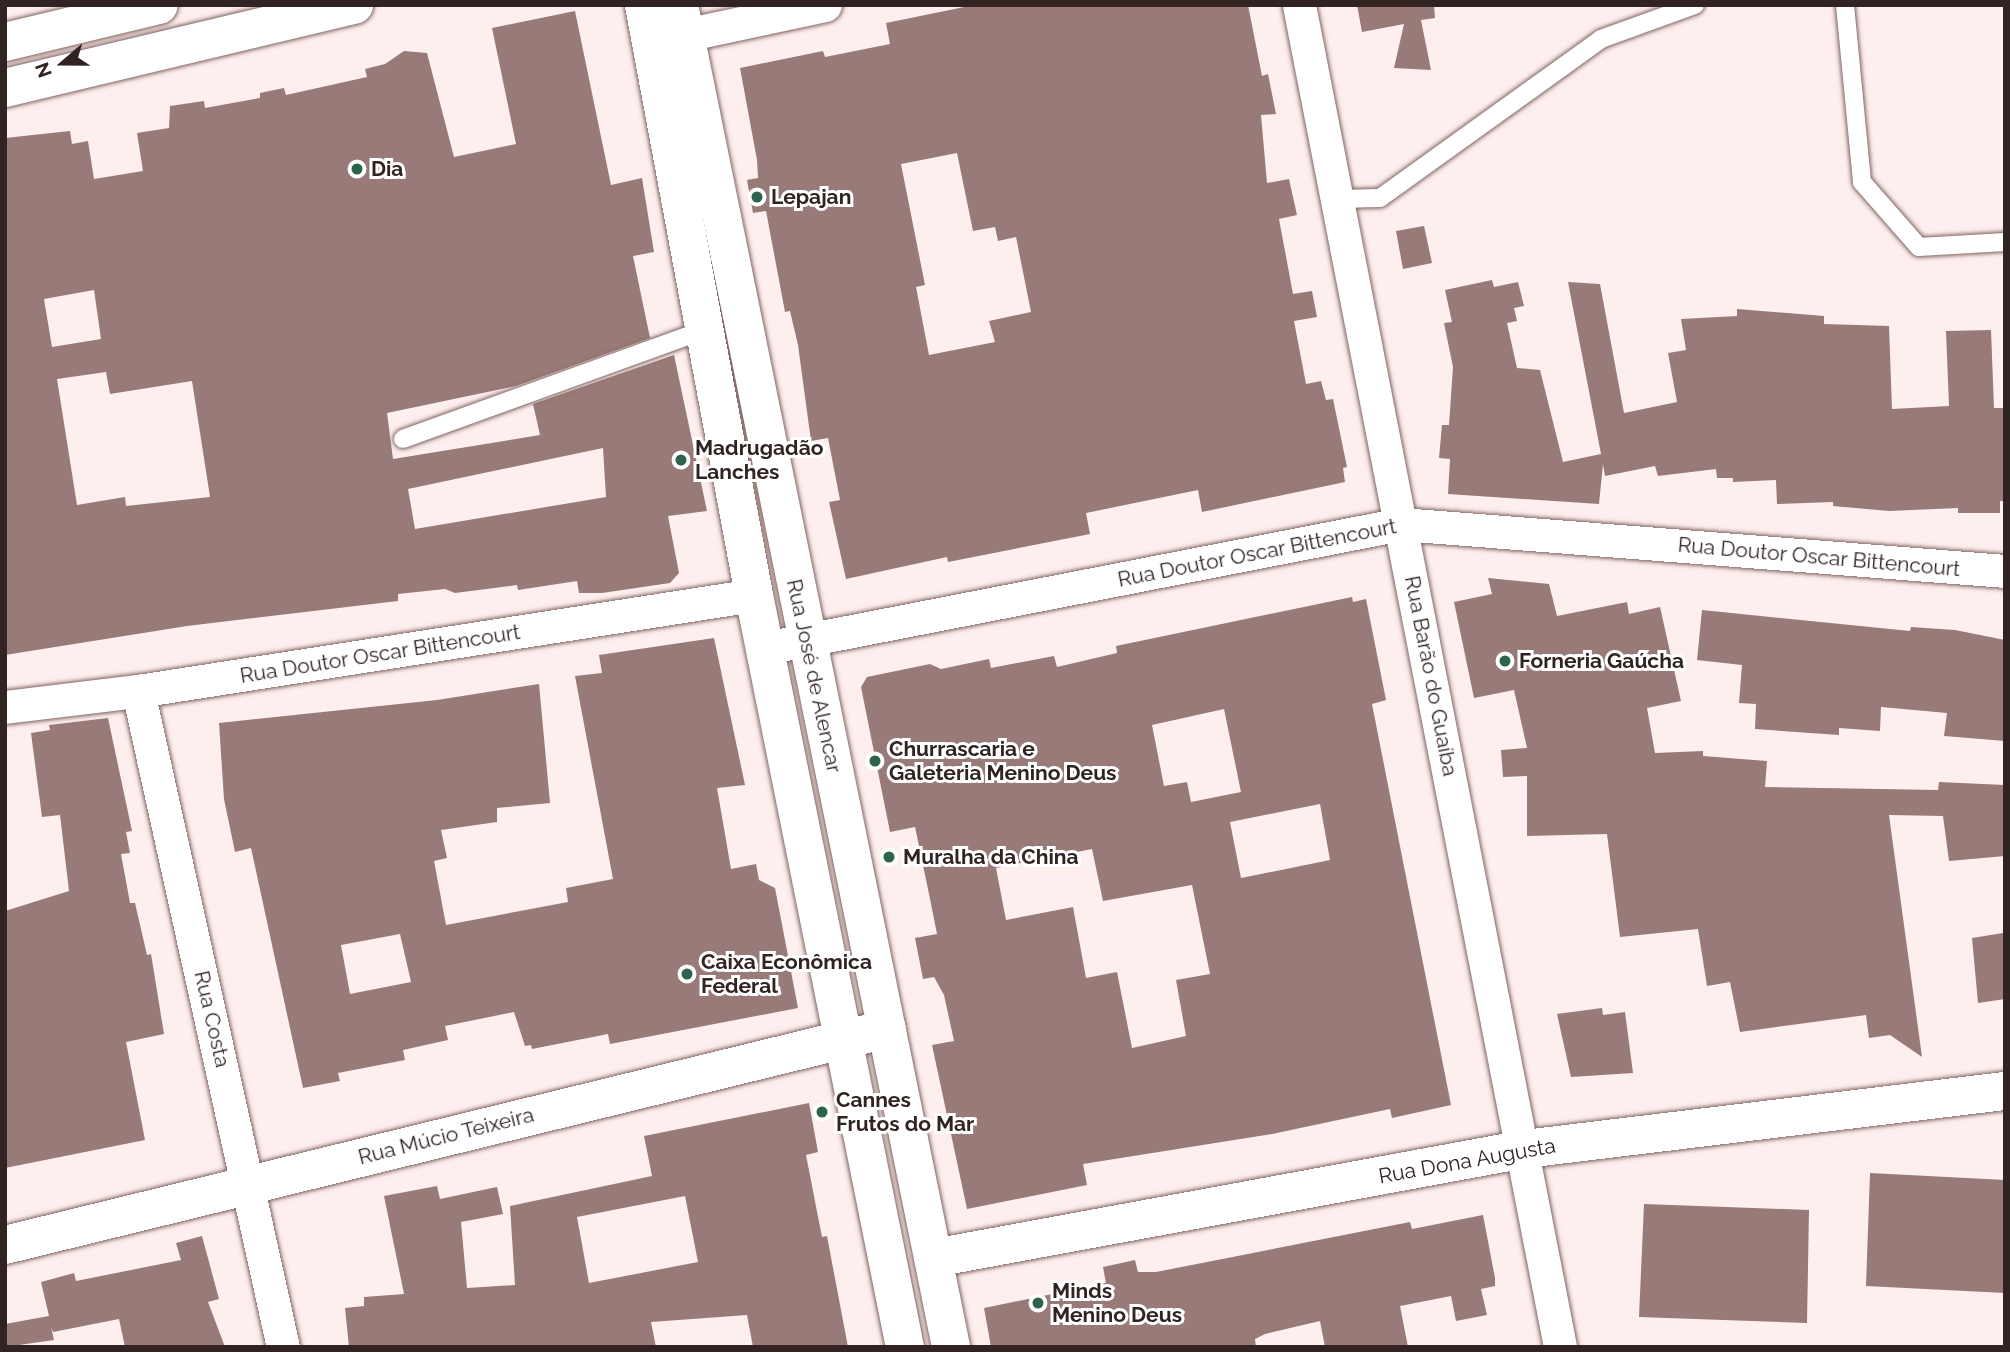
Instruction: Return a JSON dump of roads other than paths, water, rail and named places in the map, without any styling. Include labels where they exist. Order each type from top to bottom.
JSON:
[{"type":"main road","points":[[5,41],[88,13],[159,5]]},
{"type":"main road","points":[[5,88],[354,5]]},
{"type":"main road","name":"Rua José de Alencar","points":[[644,5],[754,596],[905,1347]]},
{"type":"main road","name":"Rua José de Alencar","points":[[682,20],[951,1347]]},
{"type":"main road","name":"Rua Múcio Teixeira","points":[[5,1245],[887,1029]]},
{"type":"main road","name":"Rua Dona Augusta","points":[[934,1258],[1525,1149],[2005,1091]]},
{"type":"street","points":[[682,20],[825,5]]},
{"type":"street","name":"Rua Barão do Guaíba","points":[[1299,5],[1525,1149],[1560,1347]]},
{"type":"street","name":"Rua Doutor Oscar Bittencourt","points":[[765,648],[1401,523],[2005,571]]},
{"type":"street","name":"Rua Doutor Oscar Bittencourt","points":[[5,707],[138,691],[754,596]]},
{"type":"street","name":"Rua Costa","points":[[138,691],[249,1185],[282,1347]]},
{"type":"lane","points":[[1337,200],[1380,198],[1601,39],[1695,5]]},
{"type":"lane","points":[[1845,5],[1862,182],[1919,247],[2005,242]]},
{"type":"lane","points":[[403,439],[704,330]]},
{"type":"place","name":"Dia","points":[[357,169]]},
{"type":"place","name":"Lepajan","points":[[757,197]]},
{"type":"place","name":"Madrugadão Lanches","points":[[681,460]]},
{"type":"place","name":"Forneria Gaúcha","points":[[1505,661]]},
{"type":"place","name":"Churrascaria e Galeteria Menino Deus","points":[[875,761]]},
{"type":"place","name":"Muralha da China","points":[[889,857]]},
{"type":"place","name":"Caixa Econômica Federal","points":[[687,974]]},
{"type":"place","name":"Cannes Frutos do Mar","points":[[822,1112]]},
{"type":"place","name":"Minds Menino Deus","points":[[1038,1303]]}]
